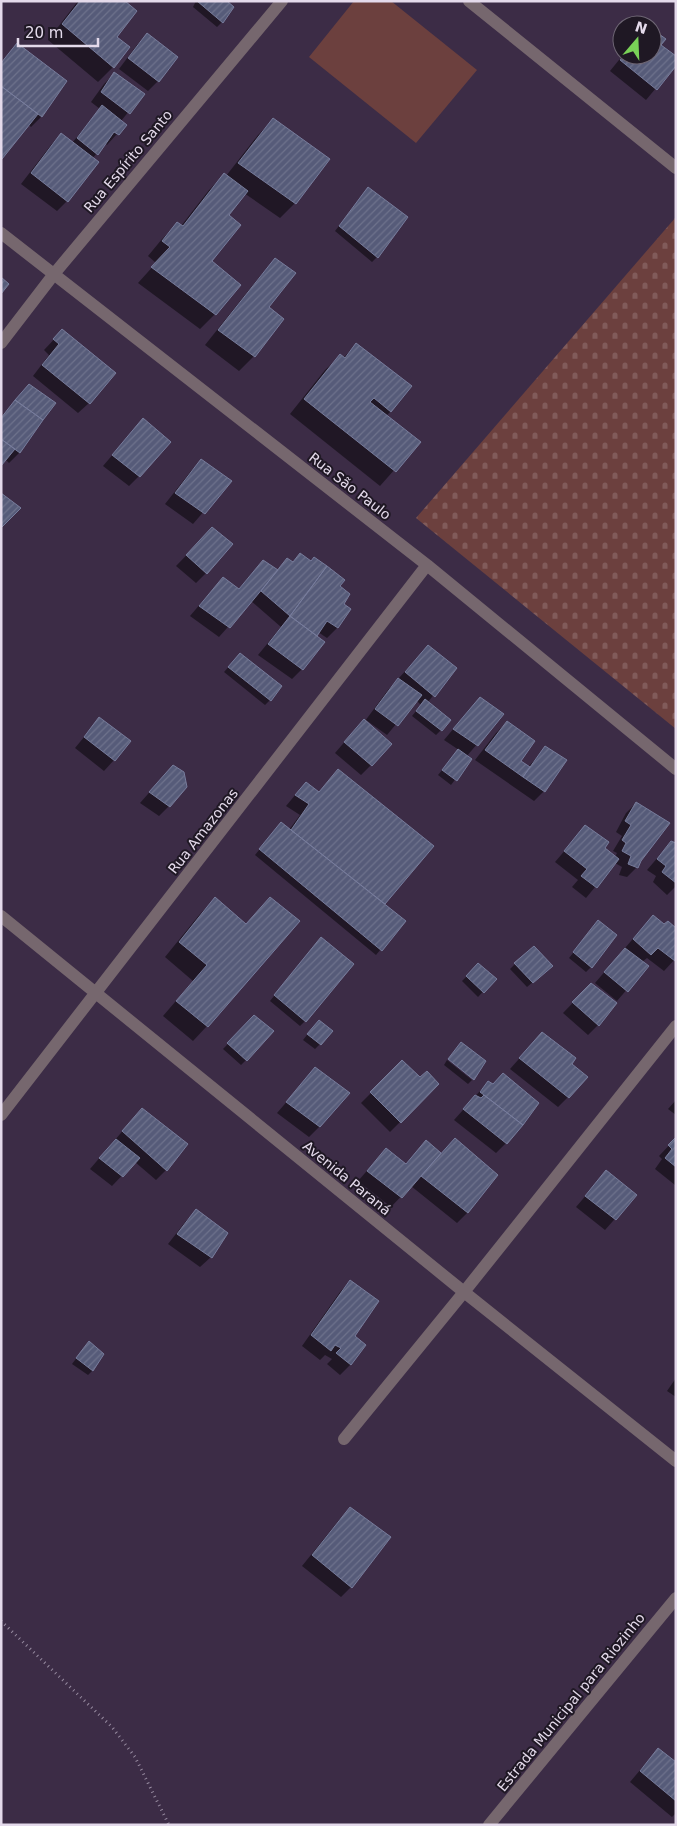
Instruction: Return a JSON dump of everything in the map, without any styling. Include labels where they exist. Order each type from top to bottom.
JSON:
[{"type":"street","name":"Rua Espírito Santo","points":[[1,343],[54,274],[282,1]]},
{"type":"street","points":[[469,1],[676,168]]},
{"type":"street","name":"Rua São Paulo","points":[[1,233],[427,565],[676,769]]},
{"type":"street","name":"Rua Amazonas","points":[[1,1114],[427,565]]},
{"type":"street","name":"Avenida Paraná","points":[[1,916],[464,1292],[676,1461]]},
{"type":"street","points":[[344,1439],[676,1026]]},
{"type":"street","name":"Estrada Municipal para Riozinho","points":[[489,1825],[676,1598]]},
{"type":"path","points":[[1,1621],[112,1728],[135,1757],[169,1825]]},
{"type":"green space","points":[[354,1],[391,1],[477,70],[416,143],[309,57]]},
{"type":"green space","points":[[676,217],[676,729],[416,518]]},
{"type":"building","points":[[80,1],[125,1],[137,11],[117,37],[130,47],[114,68],[62,24]]},
{"type":"building","points":[[197,1],[227,1],[234,7],[223,23]]},
{"type":"building","points":[[147,33],[178,57],[159,82],[128,58]]},
{"type":"building","points":[[17,43],[67,81],[42,117],[1,86],[1,63]]},
{"type":"building","points":[[662,46],[676,56],[676,66],[657,90],[626,65],[662,65]]},
{"type":"building","points":[[114,72],[145,94],[130,114],[101,92]]},
{"type":"building","points":[[1,86],[38,114],[2,159],[1,158]]},
{"type":"building","points":[[102,105],[127,125],[119,135],[114,132],[98,155],[77,138]]},
{"type":"building","points":[[273,118],[330,159],[296,204],[238,163]]},
{"type":"building","points":[[61,133],[99,162],[68,202],[31,173]]},
{"type":"building","points":[[224,173],[248,191],[229,215],[241,225],[212,261],[241,285],[216,315],[151,267],[170,247],[162,241],[177,222],[183,226]]},
{"type":"building","points":[[368,187],[408,217],[378,258],[339,226]]},
{"type":"building","points":[[275,258],[296,273],[269,307],[284,319],[255,357],[218,330]]},
{"type":"building","points":[[1,277],[9,284],[1,294]]},
{"type":"building","points":[[62,329],[116,373],[90,404],[42,365],[59,344],[53,339]]},
{"type":"building","points":[[356,343],[412,386],[391,412],[374,398],[370,402],[421,442],[396,472],[304,399],[340,354],[345,358]]},
{"type":"building","points":[[29,384],[56,403],[43,420],[15,400]]},
{"type":"building","points":[[15,400],[43,420],[20,453],[1,439],[1,418]]},
{"type":"building","points":[[143,418],[171,442],[140,477],[112,455]]},
{"type":"building","points":[[1,439],[15,449],[1,466]]},
{"type":"building","points":[[201,459],[232,481],[205,514],[175,493]]},
{"type":"building","points":[[1,493],[21,508],[1,528]]},
{"type":"building","points":[[212,527],[233,544],[207,574],[186,555]]},
{"type":"building","points":[[300,553],[311,561],[314,557],[327,566],[290,616],[261,591],[287,558],[293,562]]},
{"type":"building","points":[[263,560],[278,570],[230,628],[199,606],[223,577],[239,589]]},
{"type":"building","points":[[327,566],[345,580],[340,586],[350,594],[344,604],[351,609],[338,628],[327,621],[317,636],[290,616]]},
{"type":"building","points":[[290,616],[325,642],[303,670],[268,644]]},
{"type":"building","points":[[428,645],[457,668],[435,697],[405,672]]},
{"type":"building","points":[[240,653],[282,686],[271,701],[228,667]]},
{"type":"building","points":[[398,678],[422,695],[398,726],[375,709]]},
{"type":"building","points":[[480,697],[504,714],[478,746],[453,729]]},
{"type":"building","points":[[425,699],[451,720],[442,731],[416,711]]},
{"type":"building","points":[[99,717],[131,741],[115,761],[84,737]]},
{"type":"building","points":[[364,719],[392,744],[372,766],[344,742]]},
{"type":"building","points":[[507,721],[535,741],[521,761],[530,767],[523,777],[485,750]]},
{"type":"building","points":[[545,746],[567,760],[545,792],[523,777]]},
{"type":"building","points":[[458,749],[472,759],[457,781],[442,770]]},
{"type":"building","points":[[173,765],[184,772],[187,787],[170,807],[149,792]]},
{"type":"building","points":[[338,769],[434,846],[385,904],[291,830],[309,804],[295,795],[306,782],[319,792]]},
{"type":"building","points":[[636,802],[670,823],[641,861],[638,868],[628,864],[631,856],[622,851],[626,843],[622,840],[631,825],[625,821]]},
{"type":"building","points":[[281,822],[406,921],[382,951],[259,849]]},
{"type":"building","points":[[585,825],[609,842],[605,848],[619,859],[597,888],[581,876],[587,869],[564,851]]},
{"type":"building","points":[[671,841],[676,843],[676,883],[662,872],[666,866],[657,859]]},
{"type":"building","points":[[215,897],[246,924],[270,897],[300,921],[208,1027],[176,1001],[207,965],[179,942]]},
{"type":"building","points":[[653,915],[664,924],[668,921],[676,928],[675,961],[658,948],[651,955],[633,939]]},
{"type":"building","points":[[598,920],[617,935],[592,968],[573,952]]},
{"type":"building","points":[[321,937],[354,964],[306,1022],[274,995]]},
{"type":"building","points":[[534,946],[553,966],[533,983],[514,963]]},
{"type":"building","points":[[625,948],[649,966],[628,992],[604,972]]},
{"type":"building","points":[[478,963],[497,979],[484,993],[466,976]]},
{"type":"building","points":[[591,983],[617,1003],[599,1026],[572,1002]]},
{"type":"building","points":[[254,1015],[274,1031],[247,1061],[227,1043]]},
{"type":"building","points":[[319,1020],[333,1031],[321,1045],[307,1034]]},
{"type":"building","points":[[542,1032],[576,1058],[572,1064],[588,1077],[569,1098],[519,1058]]},
{"type":"building","points":[[461,1042],[486,1061],[474,1080],[448,1059]]},
{"type":"building","points":[[402,1060],[420,1077],[427,1071],[439,1084],[401,1123],[370,1092]]},
{"type":"building","points":[[315,1067],[350,1093],[320,1127],[286,1102]]},
{"type":"building","points":[[503,1073],[539,1103],[523,1125],[480,1092],[488,1081],[493,1084]]},
{"type":"building","points":[[475,1095],[481,1098],[484,1095],[523,1125],[507,1144],[463,1109]]},
{"type":"building","points":[[142,1108],[188,1144],[167,1171],[122,1131]]},
{"type":"building","points":[[676,1137],[676,1167],[665,1158],[672,1149],[668,1145]]},
{"type":"building","points":[[455,1138],[498,1175],[468,1213],[421,1176]]},
{"type":"building","points":[[116,1139],[140,1158],[123,1177],[99,1158]]},
{"type":"building","points":[[426,1140],[441,1153],[402,1198],[367,1171],[386,1148],[406,1164]]},
{"type":"building","points":[[606,1170],[637,1195],[616,1220],[585,1196]]},
{"type":"building","points":[[196,1209],[228,1233],[212,1258],[177,1234]]},
{"type":"building","points":[[350,1280],[379,1301],[355,1336],[366,1345],[351,1365],[336,1353],[341,1348],[335,1345],[331,1351],[311,1335]]},
{"type":"building","points":[[89,1341],[104,1354],[93,1371],[76,1358]]},
{"type":"building","points":[[350,1507],[391,1537],[352,1588],[312,1555]]},
{"type":"building","points":[[658,1748],[676,1762],[676,1801],[640,1771]]}]
